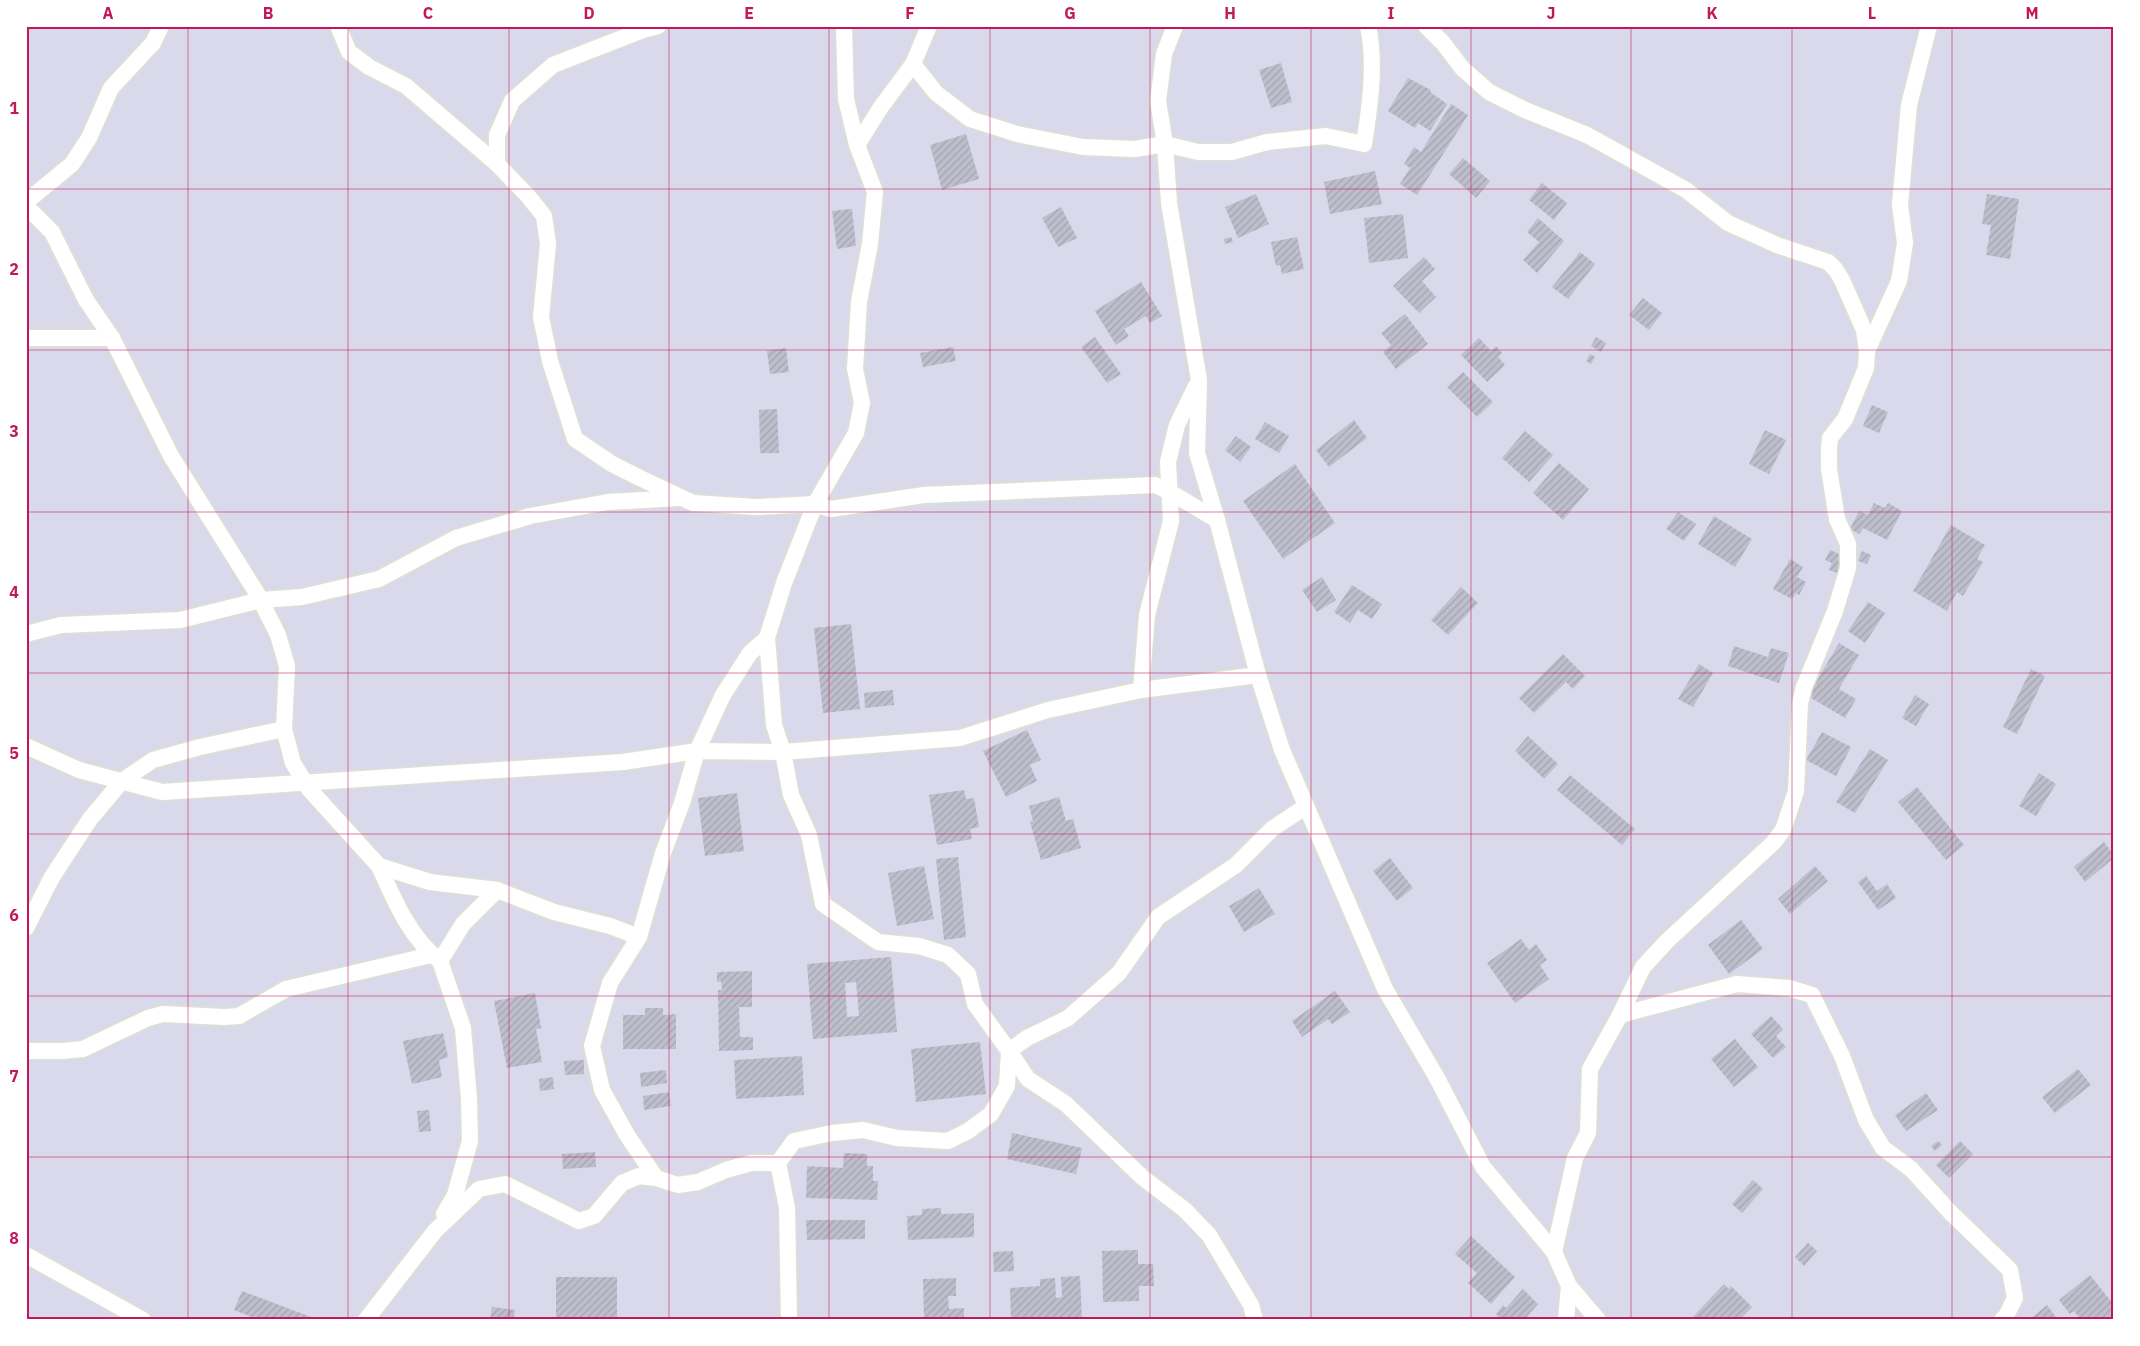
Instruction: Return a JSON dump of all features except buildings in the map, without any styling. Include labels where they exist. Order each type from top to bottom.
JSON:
[{"type":"street","points":[[26,202],[72,164],[89,138],[111,88],[152,43],[161,26]]},
{"type":"street","points":[[338,26],[349,52],[369,67],[406,86],[497,164],[528,196],[544,216],[548,244],[541,317],[550,361],[574,439],[612,464],[693,503],[757,507],[815,504],[831,509],[924,495],[1155,486],[1170,492],[1217,520]]},
{"type":"street","points":[[497,164],[497,135],[512,101],[553,64],[658,26]]},
{"type":"street","points":[[1175,26],[1164,54],[1158,101],[1165,144],[1169,203],[1199,380],[1196,454],[1217,520],[1258,674],[1282,750],[1385,989],[1438,1078],[1483,1167],[1554,1252],[1570,1286],[1598,1320]]},
{"type":"street","points":[[913,64],[936,93],[970,119],[1017,134],[1083,146],[1134,148],[1165,144],[1198,152],[1232,152],[1267,142],[1298,137],[1326,136],[1364,144],[1369,110],[1372,46],[1368,26]]},
{"type":"street","points":[[1426,26],[1443,43],[1462,68],[1489,92],[1525,110],[1587,134],[1686,190],[1728,223],[1777,245],[1828,262],[1836,270],[1850,297],[1864,330],[1867,351],[1866,368],[1846,419],[1830,438],[1829,469],[1837,519],[1848,544],[1848,568],[1832,619],[1804,687],[1800,703],[1796,792],[1784,830],[1667,940],[1644,967],[1590,1069],[1588,1133],[1574,1158],[1554,1252]]},
{"type":"street","points":[[1867,351],[1899,281],[1905,243],[1900,205],[1909,105],[1929,26]]},
{"type":"street","points":[[840,27],[846,99],[857,146],[876,192],[858,321],[855,369],[862,403],[856,433],[815,504],[784,583],[767,638],[774,725],[791,796],[809,836],[823,904],[878,942],[920,946],[948,954],[968,974],[975,1004],[1028,1079],[1066,1104],[1142,1177],[1185,1210],[1209,1235],[1253,1312],[1243,1320]]},
{"type":"street","points":[[857,146],[881,107],[913,64],[923,28]]},
{"type":"street","points":[[26,206],[52,232],[86,300],[112,338],[171,456],[261,600],[278,635],[287,666],[284,729],[293,763],[305,783],[379,866],[394,900],[415,933],[435,958],[462,1028],[469,1099],[470,1141],[455,1195],[434,1231],[366,1320]]},
{"type":"street","points":[[26,338],[112,338]]},
{"type":"street","points":[[1142,690],[1147,615],[1170,521],[1168,462],[1177,425],[1199,380]]},
{"type":"street","points":[[26,634],[61,626],[180,620],[261,600],[302,597],[379,579],[456,538],[530,516],[608,502],[682,498]]},
{"type":"street","points":[[656,1178],[627,1135],[602,1090],[592,1046],[610,983],[639,937],[663,853],[682,802],[697,751],[723,695],[750,653],[767,638]]},
{"type":"street","points":[[26,746],[79,770],[162,792],[623,762],[697,751],[782,752],[960,738],[1048,710],[1142,690],[1258,674]]},
{"type":"street","points":[[26,928],[52,877],[90,820],[122,781],[152,760],[200,747],[284,729]]},
{"type":"street","points":[[789,1320],[787,1208],[778,1163],[794,1141],[832,1132],[863,1130],[897,1138],[948,1141],[968,1132],[991,1114],[1007,1086],[1009,1052],[1027,1038],[1068,1018],[1118,973],[1158,917],[1236,865],[1272,829],[1306,806]]},
{"type":"street","points":[[379,866],[430,882],[496,890],[554,912],[610,926],[639,937]]},
{"type":"street","points":[[26,1051],[83,1049],[148,1018],[163,1014],[224,1018],[239,1016],[286,989],[435,958],[463,924],[496,890]]},
{"type":"street","points":[[1620,1015],[1737,984],[1789,988],[1812,994],[1842,1056],[1866,1120],[1883,1148],[1911,1169],[1950,1212],[2010,1270],[2015,1298],[2002,1320]]},
{"type":"street","points":[[434,1231],[478,1189],[505,1184],[579,1221],[594,1216],[622,1183],[639,1176],[656,1178],[678,1185],[698,1182],[726,1170],[751,1163],[778,1163]]},
{"type":"street","points":[[26,1255],[143,1320]]},
{"type":"street","points":[[1566,1320],[1570,1286]]}]
